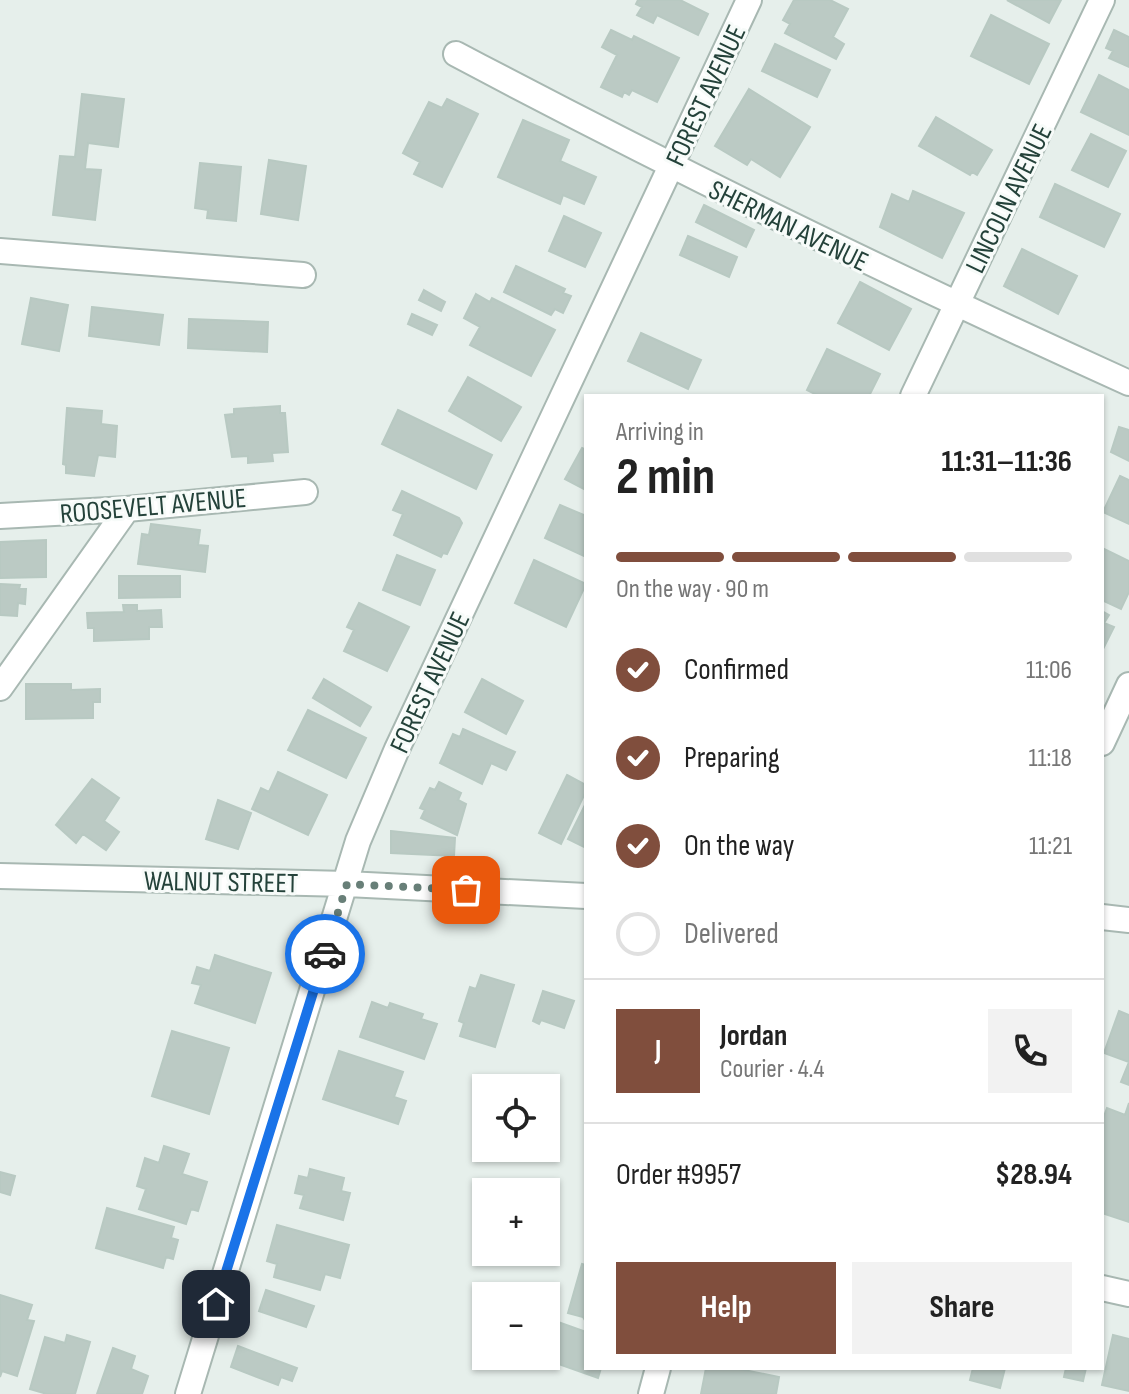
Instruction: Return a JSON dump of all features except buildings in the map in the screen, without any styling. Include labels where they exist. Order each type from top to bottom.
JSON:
[{"type":"street","name":"FOREST AVENUE","points":[[188,1394],[358,841],[397,749],[749,0]]},
{"type":"street","name":"LINCOLN AVENUE","points":[[914,394],[1102,0]]},
{"type":"street","name":"SHERMAN AVENUE","points":[[456,54],[671,168],[957,305],[1129,383]]},
{"type":"street","points":[[0,251],[303,275]]},
{"type":"street","name":"ROOSEVELT AVENUE","points":[[0,516],[127,509],[305,492]]},
{"type":"street","points":[[0,688],[127,509]]},
{"type":"street","points":[[1104,739],[1129,685]]},
{"type":"street","name":"WALNUT STREET","points":[[0,876],[347,884],[584,896]]},
{"type":"street","points":[[1104,917],[1129,920]]},
{"type":"street","points":[[1104,1288],[1129,1294]]},
{"type":"street","points":[[651,1394],[657,1370]]},
{"type":"way so far","points":[[325,954],[347,884],[466,890]]},
{"type":"route","points":[[216,1304],[325,954]]}]
